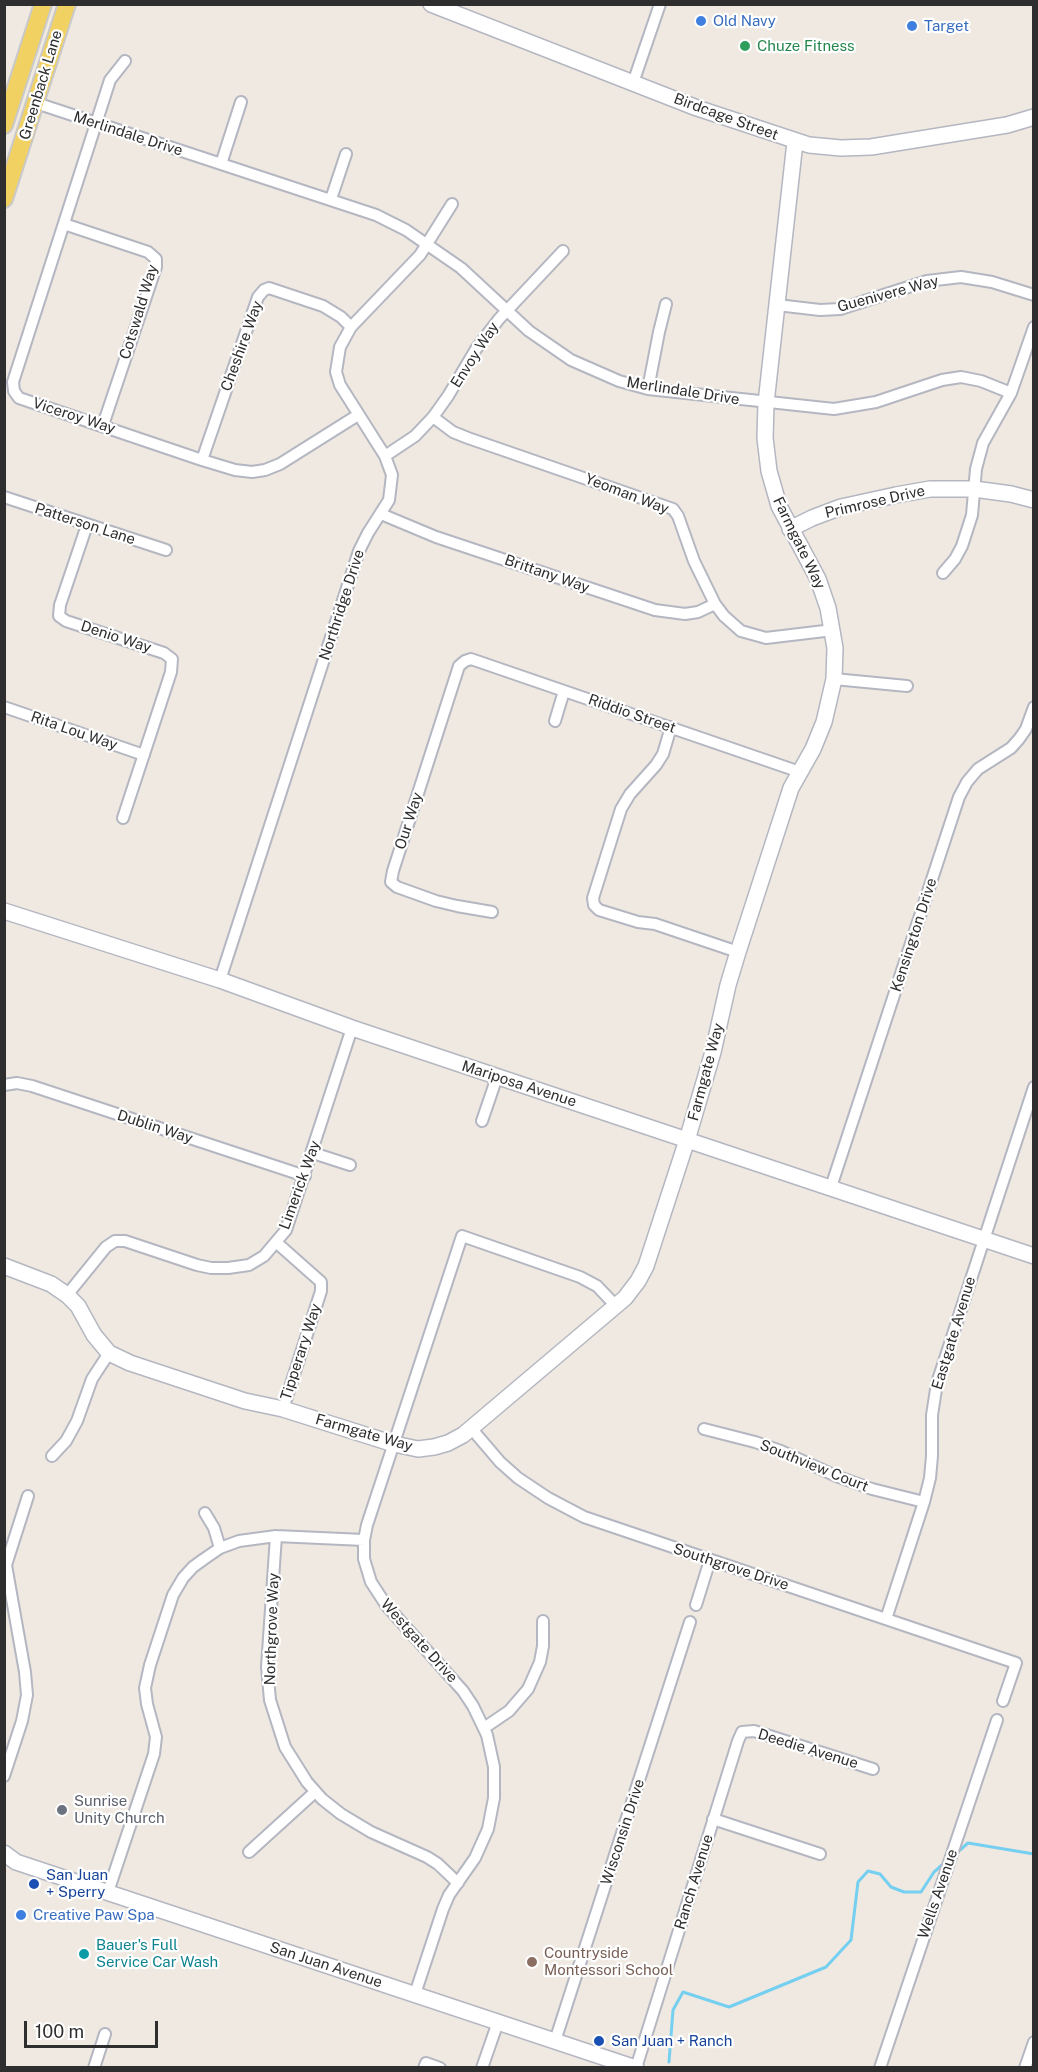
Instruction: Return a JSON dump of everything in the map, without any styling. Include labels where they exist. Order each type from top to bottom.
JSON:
[{"type":"main road","name":"Greenback Lane","points":[[4,125],[43,4]]},
{"type":"main road","name":"Greenback Lane","points":[[4,199],[67,4]]},
{"type":"main road","points":[[23,67],[31,79],[36,103]]},
{"type":"main road","points":[[13,99],[28,126]]},
{"type":"street","name":"Birdcage Street","points":[[431,4],[711,113],[795,142],[831,148],[871,147],[1007,125],[1034,117]]},
{"type":"street","points":[[633,83],[660,4]]},
{"type":"street","name":"Viceroy Way","points":[[125,61],[110,80],[95,124],[13,382],[14,391],[19,398],[202,460],[235,470],[252,472],[280,464],[358,415]]},
{"type":"street","points":[[221,164],[241,102]]},
{"type":"street","name":"Merlindale Drive","points":[[36,103],[376,215],[427,244],[461,268],[529,332],[571,360],[619,381],[648,389],[834,409],[859,406],[961,376],[1011,393]]},
{"type":"street","name":"Farmgate Way","points":[[4,1266],[51,1284],[68,1295],[78,1306],[94,1335],[109,1353],[151,1371],[245,1401],[283,1409],[394,1444],[418,1449],[434,1447],[455,1440],[616,1306],[632,1290],[643,1274],[687,1140],[713,1052],[728,985],[791,788],[822,731],[834,679],[835,648],[828,608],[818,579],[789,529],[779,506],[769,471],[765,438],[766,403],[795,142]]},
{"type":"street","points":[[331,199],[346,154]]},
{"type":"street","name":"Northridge Drive","points":[[220,980],[359,551],[389,500],[392,488],[392,475],[385,456],[340,385],[336,372],[340,347],[351,327],[420,255],[452,204]]},
{"type":"street","name":"Cotswald Way","points":[[64,224],[148,252],[156,259],[156,267],[103,425]]},
{"type":"street","name":"Envoy Way","points":[[385,456],[415,436],[433,417],[476,349],[507,309],[563,251]]},
{"type":"street","name":"Guenivere Way","points":[[777,305],[820,310],[840,309],[927,281],[961,277],[992,282],[1034,295]]},
{"type":"street","name":"Cheshire Way","points":[[202,460],[258,297],[264,290],[269,288],[323,306],[341,317],[351,327]]},
{"type":"street","points":[[648,389],[658,332],[666,304]]},
{"type":"street","points":[[943,573],[962,546],[972,515],[976,469],[983,443],[1011,393],[1034,327]]},
{"type":"street","name":"Yeoman Way","points":[[433,417],[453,432],[468,438],[673,509],[678,516],[694,561],[715,604],[734,626],[751,635],[773,638],[832,630]]},
{"type":"street","name":"Primrose Drive","points":[[789,529],[831,510],[930,489],[974,489],[1034,500]]},
{"type":"street","name":"Patterson Lane","points":[[4,497],[166,550]]},
{"type":"street","name":"Brittany Way","points":[[381,514],[436,537],[655,610],[685,614],[698,612],[715,604]]},
{"type":"street","name":"Denio Way","points":[[87,525],[60,605],[59,616],[66,621],[164,652],[172,659],[171,672],[123,818]]},
{"type":"street","name":"Riddio Street","points":[[465,661],[471,659],[800,772]]},
{"type":"street","name":"Our Way","points":[[465,661],[459,666],[393,871],[392,882],[397,887],[436,901],[492,912]]},
{"type":"street","points":[[834,679],[907,686]]},
{"type":"street","points":[[555,720],[564,691]]},
{"type":"street","name":"Rita Lou Way","points":[[4,707],[144,755]]},
{"type":"street","name":"Kensington Drive","points":[[831,1187],[959,797],[978,769],[1011,748],[1019,739],[1032,713]]},
{"type":"street","points":[[671,727],[663,754],[621,809],[593,898],[594,905],[599,909],[638,922],[655,924],[738,952]]},
{"type":"street","name":"Mariposa Avenue","points":[[4,911],[220,980],[352,1028],[1034,1256]]},
{"type":"street","name":"Limerick Way","points":[[68,1295],[106,1247],[115,1241],[125,1240],[197,1265],[228,1268],[249,1265],[264,1256],[286,1230],[352,1028]]},
{"type":"street","points":[[482,1121],[498,1077]]},
{"type":"street","name":"Dublin Way","points":[[4,1084],[17,1083],[32,1086],[305,1176]]},
{"type":"street","name":"Eastgate Avenue","points":[[886,1618],[924,1502],[931,1467],[934,1394],[1034,1087]]},
{"type":"street","points":[[313,1153],[350,1165]]},
{"type":"street","name":"Westgate Drive","points":[[415,1994],[443,1909],[482,1844],[492,1814],[495,1790],[494,1767],[484,1728],[463,1691],[378,1594],[367,1571],[364,1540],[462,1236],[580,1276],[597,1286],[616,1306]]},
{"type":"street","name":"Tipperary Way","points":[[277,1243],[321,1282],[321,1291],[283,1409]]},
{"type":"street","points":[[52,1456],[66,1441],[77,1421],[92,1379],[109,1353]]},
{"type":"street","name":"Southgrove Drive","points":[[471,1428],[508,1470],[548,1498],[595,1521],[1016,1664],[1003,1701]]},
{"type":"street","name":"Southview Court","points":[[704,1430],[774,1449],[872,1489],[924,1502]]},
{"type":"street","points":[[4,1776],[22,1721],[27,1695],[6,1565],[28,1496]]},
{"type":"street","points":[[205,1513],[214,1528],[220,1548]]},
{"type":"street","points":[[108,1892],[154,1754],[156,1737],[147,1704],[146,1688],[150,1665],[173,1595],[183,1578],[193,1567],[220,1548],[239,1541],[276,1536],[364,1540]]},
{"type":"street","name":"Northgrove Way","points":[[276,1536],[267,1666],[270,1700],[285,1747],[315,1792],[341,1814],[371,1832],[432,1861],[458,1883]]},
{"type":"street","points":[[696,1605],[710,1560]]},
{"type":"street","points":[[484,1728],[508,1711],[528,1689],[540,1662],[543,1646],[543,1621]]},
{"type":"street","name":"Wisconsin Drive","points":[[555,2041],[690,1622]]},
{"type":"street","name":"Wells Avenue","points":[[879,2067],[997,1720]]},
{"type":"street","name":"Deedie Avenue","points":[[742,1732],[754,1731],[873,1769]]},
{"type":"street","name":"Ranch Avenue","points":[[636,2067],[742,1732]]},
{"type":"street","points":[[249,1852],[315,1792]]},
{"type":"street","points":[[713,1819],[820,1854]]},
{"type":"street","name":"San Juan Avenue","points":[[8,1860],[636,2067]]},
{"type":"street","points":[[482,2067],[498,2022]]},
{"type":"street","points":[[94,2067],[105,2034]]},
{"type":"street","points":[[1025,2067],[1034,2042]]},
{"type":"street","points":[[424,2067],[426,2063],[440,2067]]},
{"type":"waterway","points":[[960,1850],[968,1843],[1034,1854]]},
{"type":"waterway","points":[[669,2062],[673,2010],[683,1992],[729,2007],[826,1967],[851,1940],[858,1882],[868,1871],[880,1874],[891,1887],[904,1892],[921,1892],[934,1872],[942,1865]]},
{"type":"place","name":"Old Navy","points":[[701,21]]},
{"type":"place","name":"Target","points":[[912,26]]},
{"type":"place","name":"Chuze Fitness","points":[[745,46]]},
{"type":"place","name":"Sunrise Unity Church","points":[[62,1810]]},
{"type":"place","name":"San Juan + Sperry","points":[[34,1884]]},
{"type":"place","name":"Creative Paw Spa","points":[[21,1915]]},
{"type":"place","name":"Bauer's Full Service Car Wash","points":[[84,1954]]},
{"type":"place","name":"Countryside Montessori School","points":[[532,1962]]},
{"type":"place","name":"San Juan + Ranch","points":[[599,2041]]}]
